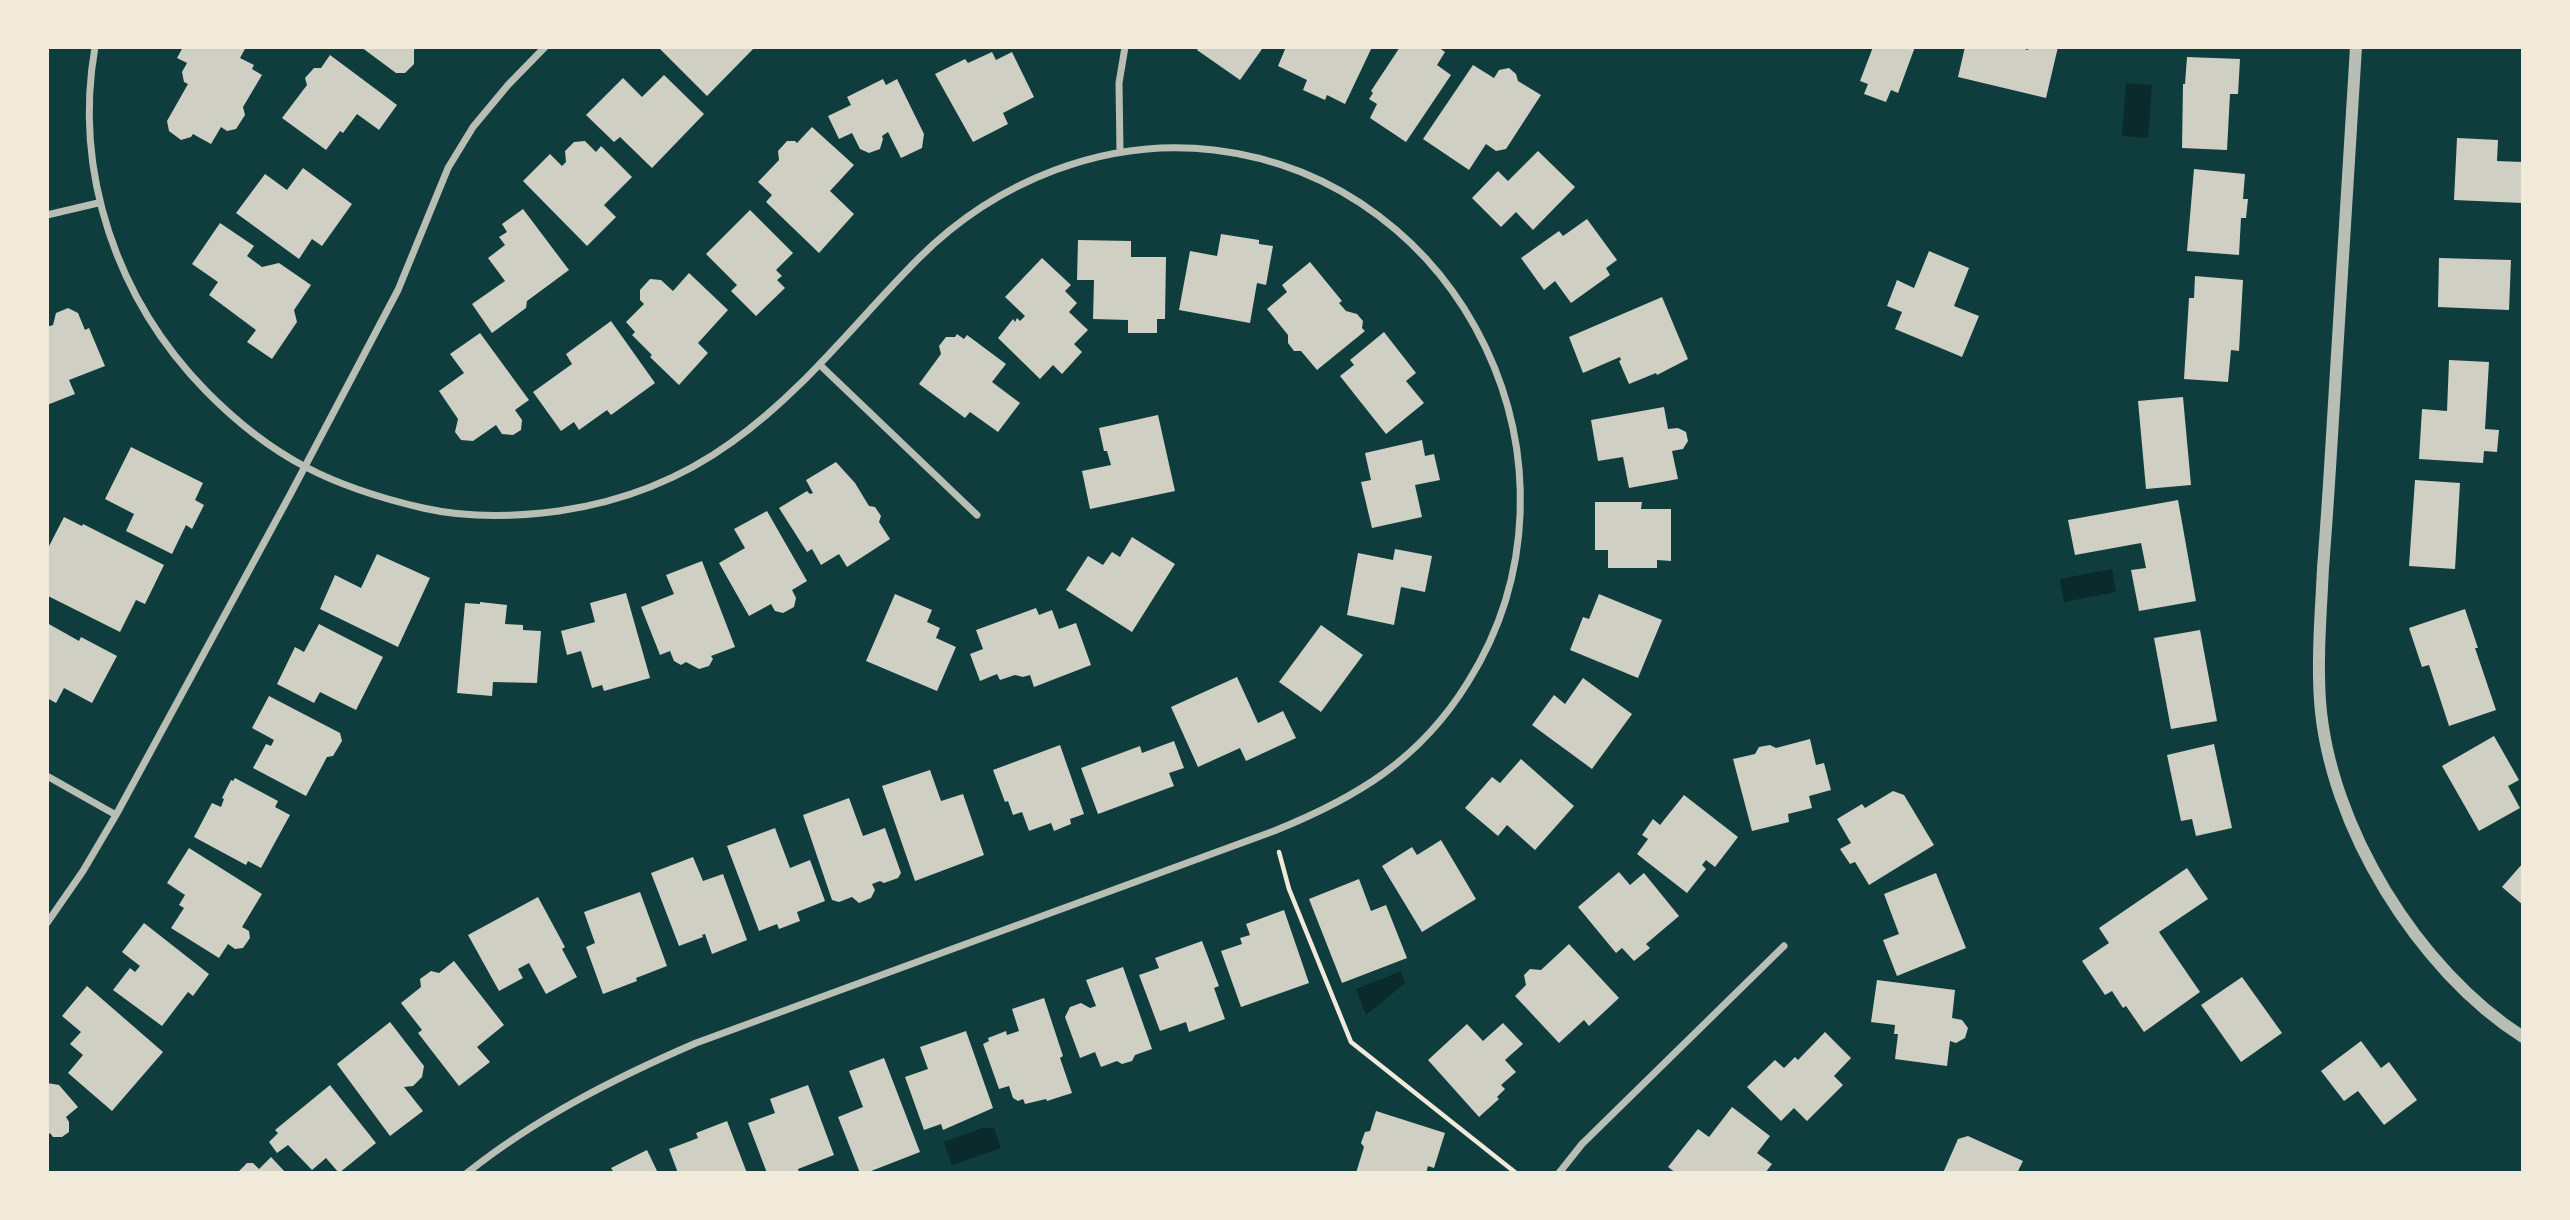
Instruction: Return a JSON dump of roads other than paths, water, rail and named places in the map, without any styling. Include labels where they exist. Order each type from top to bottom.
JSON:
[{"type":"street","points":[[95,47],[90,115],[92,167],[98,203],[134,290],[158,331],[184,367],[266,444],[305,468],[383,498],[449,513],[526,514],[591,506],[662,482],[706,459],[752,428],[820,365],[918,258],[964,219],[1012,188],[1040,176],[1095,157],[1168,147],[1214,150],[1270,162],[1319,180],[1386,221],[1443,275],[1463,303],[1505,391],[1515,438],[1521,494],[1521,525],[1503,607],[1470,680],[1423,740],[1396,765],[1346,799],[1274,831],[648,1063],[558,1110],[512,1139],[467,1173]]},
{"type":"street","points":[[47,923],[83,871],[116,815],[305,468],[398,290],[439,186],[457,151],[472,127],[545,47]]},
{"type":"street","points":[[1120,152],[1119,83],[1125,47]]},
{"type":"street","points":[[2356,47],[2322,595],[2320,702],[2341,793],[2364,851],[2379,879],[2416,936],[2447,974],[2487,1012],[2523,1037]]},
{"type":"street","points":[[47,215],[98,203]]},
{"type":"street","points":[[820,365],[977,515]]},
{"type":"street","points":[[47,776],[116,815]]},
{"type":"street","points":[[1559,1173],[1582,1144],[1784,946]]},
{"type":"water","points":[[2126,83],[2152,85],[2148,138],[2122,136]]},
{"type":"water","points":[[2112,569],[2116,592],[2064,602],[2060,579]]},
{"type":"water","points":[[1401,971],[1405,983],[1366,1015],[1356,989]]},
{"type":"water","points":[[982,1128],[994,1128],[1001,1148],[952,1165],[944,1142]]}]
